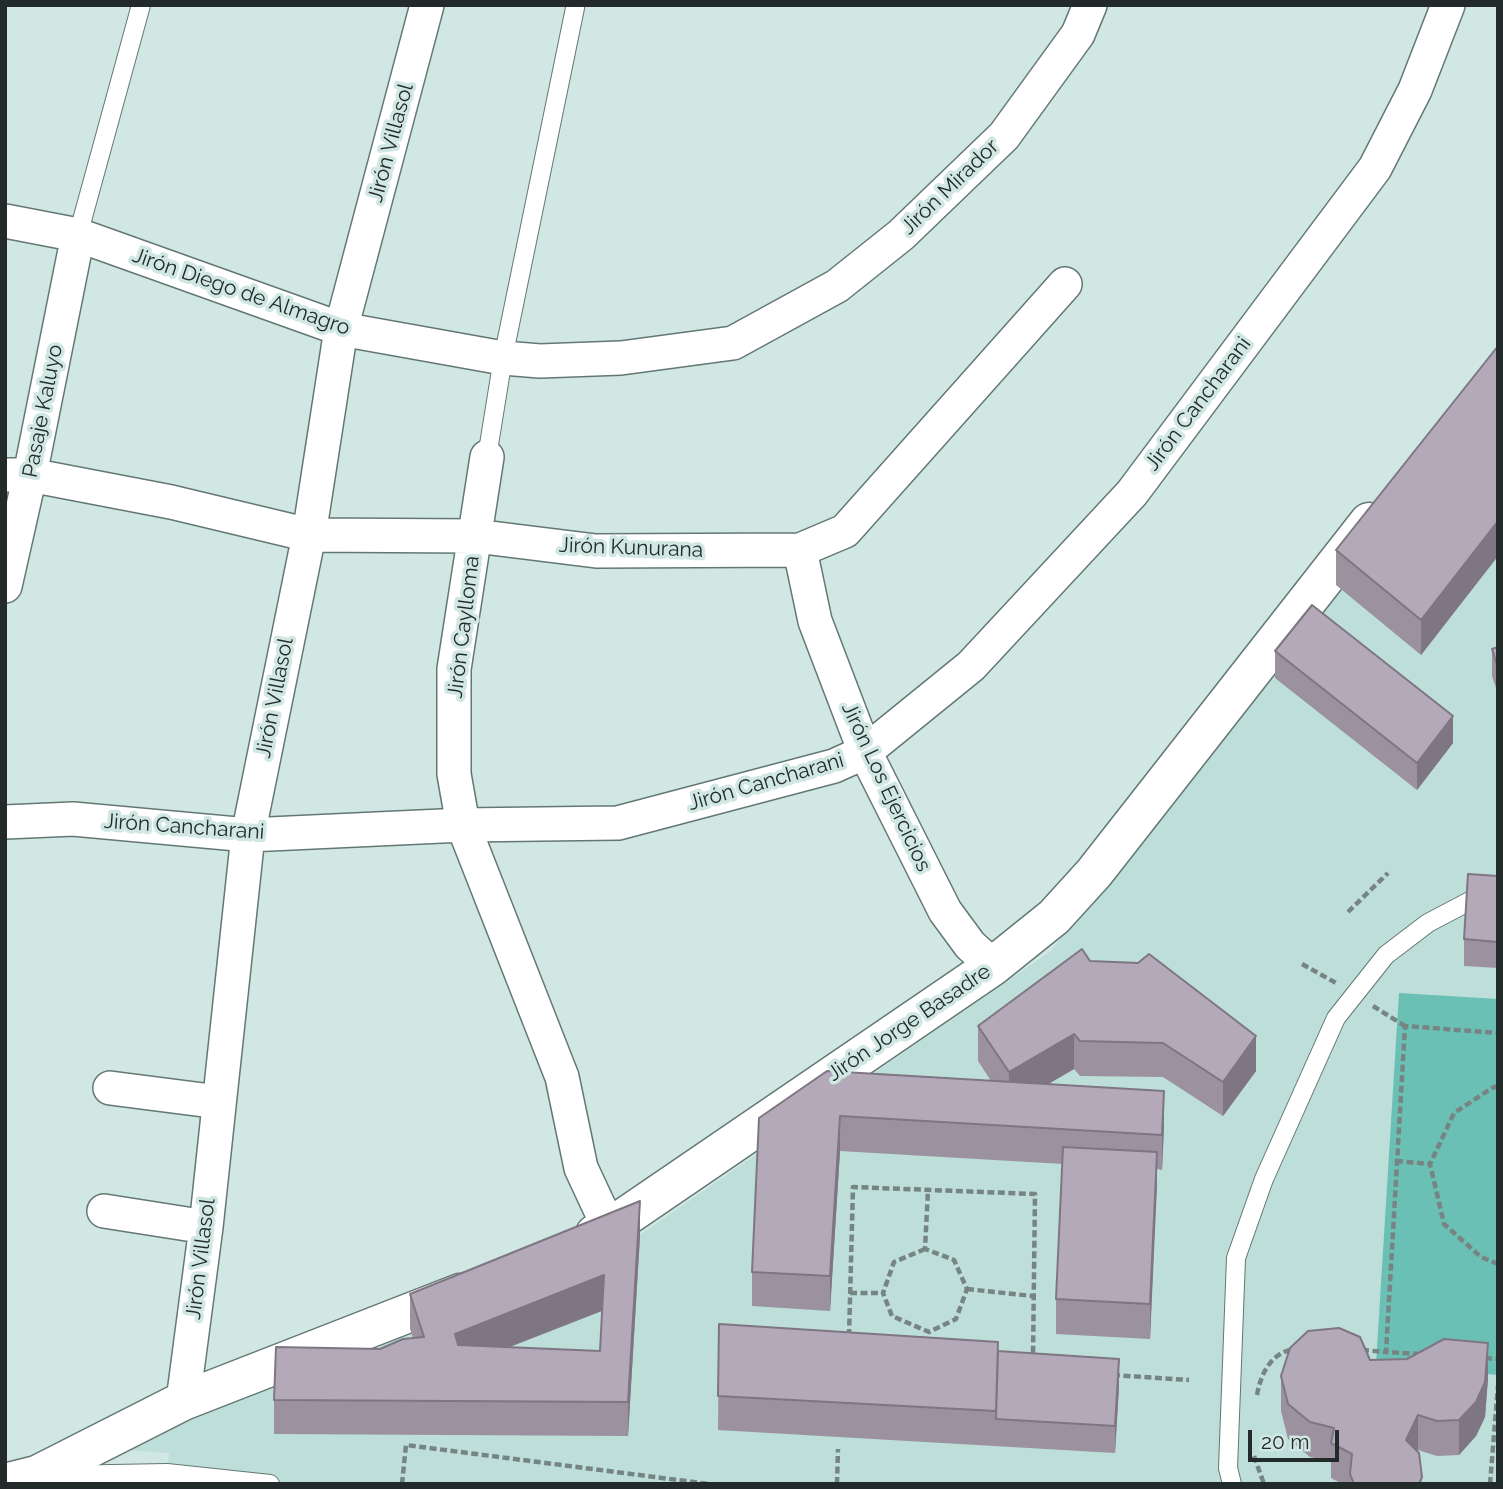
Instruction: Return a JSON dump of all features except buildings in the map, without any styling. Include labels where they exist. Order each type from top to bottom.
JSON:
[{"type":"street","name":"Jirón Villasol","points":[[183,1401],[206,1227],[248,835],[309,535],[341,329],[427,5]]},
{"type":"street","name":"Jirón Mirador","points":[[766,324],[837,286],[880,252],[1004,135],[1078,34],[1090,5]]},
{"type":"street","name":"Jirón Cancharani","points":[[5,822],[73,819],[248,835],[463,825],[618,823],[834,766],[865,752],[971,666],[1132,493],[1375,168],[1415,90],[1448,5]]},
{"type":"street","name":"Jirón Diego de Almagro","points":[[5,221],[78,235],[341,329],[503,358],[540,361],[621,358],[733,343],[766,324]]},
{"type":"street","name":"Pasaje Kaluyo","points":[[5,586],[18,475],[78,235]]},
{"type":"street","name":"Jirón Kunurana","points":[[18,475],[171,502],[309,535],[475,536],[596,551],[800,550],[845,531],[1065,284]]},
{"type":"street","name":"Jirón Caylloma","points":[[488,457],[454,669],[454,774],[463,825],[562,1077],[581,1168],[609,1228]]},
{"type":"street","name":"Jirón Jorge Basadre","points":[[558,1251],[609,1228],[993,966],[1054,917],[1094,873],[1386,501]]},
{"type":"street","name":"Jirón Los Ejercicios","points":[[800,550],[815,621],[865,752],[945,911],[970,945],[993,966]]},
{"type":"street","points":[[110,1088],[219,1102]]},
{"type":"street","points":[[104,1211],[206,1227]]},
{"type":"street","points":[[21,1479],[183,1401],[494,1279]]},
{"type":"lane","points":[[78,235],[141,5]]},
{"type":"lane","name":"Jirón Caylloma","points":[[488,457],[503,358],[575,8]]},
{"type":"lane","points":[[1215,1484],[1230,1476],[1236,1258],[1264,1179],[1336,1018],[1386,955],[1428,923],[1485,893],[1498,890]]},
{"type":"lane","points":[[21,1479],[167,1473],[270,1484]]},
{"type":"path","points":[[1349,912],[1388,873]]},
{"type":"path","points":[[1386,1352],[1405,1026],[1498,1033]]},
{"type":"path","points":[[1498,1086],[1454,1113],[1430,1164],[1444,1224],[1480,1257],[1498,1264]]},
{"type":"path","points":[[1396,1161],[1430,1164]]},
{"type":"path","points":[[849,1346],[853,1186],[1035,1194],[1033,1358]]},
{"type":"path","points":[[925,1249],[928,1190]]},
{"type":"path","points":[[925,1249],[954,1260],[967,1289],[956,1319],[929,1332],[892,1316],[883,1293],[894,1262],[925,1249]]},
{"type":"path","points":[[967,1289],[1032,1296]]},
{"type":"path","points":[[850,1293],[883,1293]]},
{"type":"path","points":[[929,1332],[929,1343]]},
{"type":"path","points":[[1256,1401],[1265,1367],[1283,1351],[1301,1348]]},
{"type":"path","points":[[1361,1350],[1423,1354]]},
{"type":"path","points":[[1473,1358],[1498,1359]]},
{"type":"path","points":[[1111,1375],[1189,1380]]},
{"type":"path","points":[[1490,1484],[1498,1385]]},
{"type":"path","points":[[402,1484],[405,1445],[709,1484]]},
{"type":"path","points":[[837,1484],[838,1449]]},
{"type":"path","points":[[1253,1454],[1264,1484]]},
{"type":"shaded area","points":[[1498,381],[1498,1484],[166,1484],[169,1453],[127,1450],[124,1443],[631,1241],[1051,951],[1101,883]]},
{"type":"shaded area","points":[[1399,993],[1498,999],[1498,1375],[1376,1364]]}]
